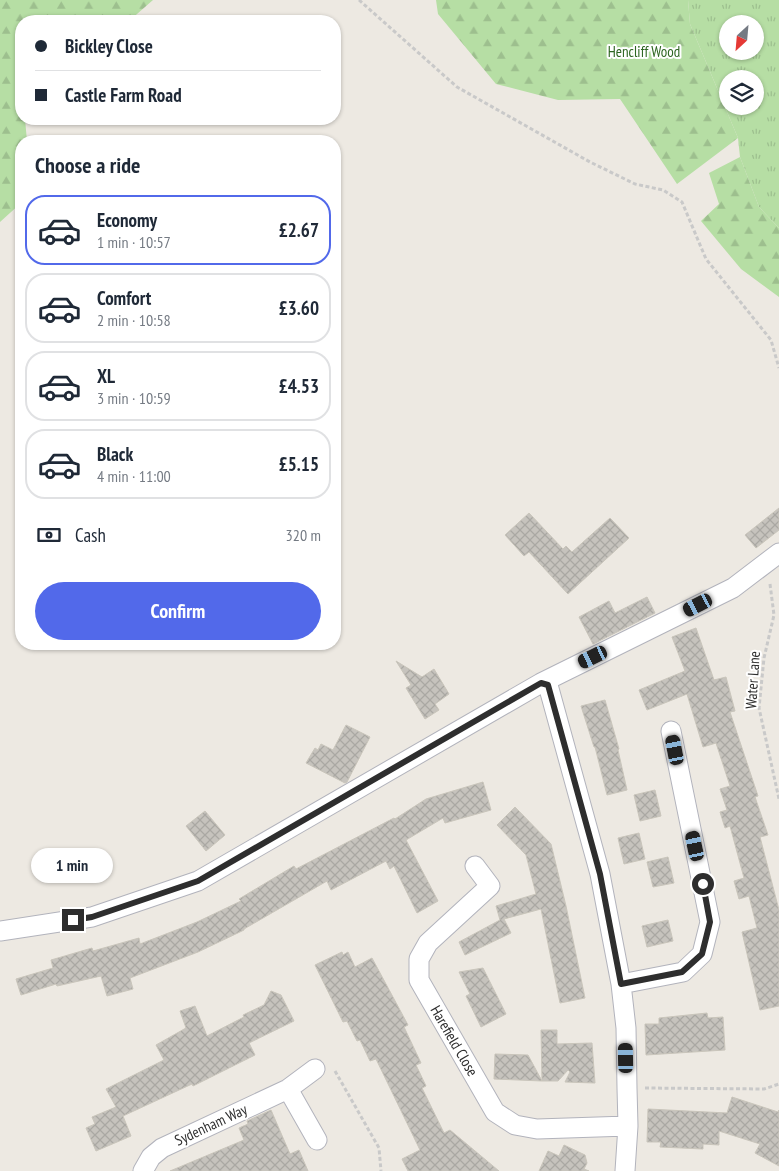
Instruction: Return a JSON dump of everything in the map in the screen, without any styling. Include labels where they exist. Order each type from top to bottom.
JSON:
[{"type":"street","points":[[0,931],[92,917],[198,881],[541,683],[733,588],[774,557]]},
{"type":"street","points":[[541,683],[548,685],[600,874],[621,984],[626,1028],[628,1126],[625,1171]]},
{"type":"street","points":[[621,984],[682,972],[702,954],[710,922],[671,731]]},
{"type":"street","name":"Harefield Close","points":[[475,866],[490,886],[428,944],[420,959],[419,980],[490,1104],[495,1112],[515,1125],[537,1129],[628,1126]]},
{"type":"street","name":"Sydenham Way","points":[[143,1171],[151,1157],[162,1148],[288,1089],[314,1069]]},
{"type":"street","points":[[288,1089],[317,1140]]},
{"type":"path","points":[[359,0],[457,87],[590,162],[635,184],[663,190],[682,202],[706,259],[771,340],[779,368]]},
{"type":"path","name":"Water Lane","points":[[774,557],[774,615],[764,658],[759,708],[779,799]]},
{"type":"path","points":[[314,1069],[328,1060],[379,1148],[381,1171]]},
{"type":"path","points":[[627,1088],[764,1089],[779,1084]]},
{"type":"green space","points":[[0,0],[153,0],[136,15],[15,15],[15,125],[26,125],[26,135],[15,135],[15,208],[0,222]]},
{"type":"green space","name":"Hencliff Wood","points":[[436,0],[688,0],[690,24],[719,93],[719,115],[728,115],[738,138],[677,184],[620,99],[558,100],[496,84],[438,14]]},
{"type":"green space","points":[[688,0],[779,0],[779,228],[759,207],[740,157],[738,138],[728,115],[764,115],[764,70],[719,70],[719,93],[690,24]]},
{"type":"green space","points":[[740,157],[759,207],[779,228],[779,297],[741,269],[701,221],[719,204],[709,173]]},
{"type":"building","points":[[779,508],[779,530],[756,548],[745,535]]},
{"type":"building","points":[[529,513],[563,549],[566,546],[572,552],[610,518],[629,538],[568,594],[529,552],[524,556],[505,535]]},
{"type":"building","points":[[647,597],[655,613],[593,644],[579,617],[609,601],[615,613]]},
{"type":"building","points":[[696,628],[714,680],[726,677],[735,711],[730,712],[758,796],[755,797],[768,835],[760,837],[779,910],[779,1006],[760,1010],[742,932],[757,928],[749,896],[739,899],[734,881],[744,878],[730,826],[725,828],[720,812],[727,810],[720,789],[730,786],[716,743],[703,747],[687,694],[647,710],[639,690],[685,671],[672,637]]},
{"type":"building","points":[[396,661],[422,677],[434,669],[449,694],[435,704],[439,710],[425,719],[406,688],[411,685]]},
{"type":"building","points":[[605,700],[619,749],[627,790],[607,795],[595,747],[581,706]]},
{"type":"building","points":[[346,725],[370,737],[345,783],[306,763],[315,748],[318,750],[321,744],[333,750]]},
{"type":"building","points":[[483,782],[491,810],[445,823],[443,818],[406,840],[438,901],[417,913],[394,866],[390,869],[386,861],[331,890],[327,881],[244,930],[198,952],[130,978],[133,989],[107,996],[101,976],[57,986],[56,984],[21,995],[16,979],[53,968],[51,960],[92,948],[93,951],[139,938],[140,944],[197,922],[241,901],[239,899],[294,866],[296,869],[395,819],[426,799]]},
{"type":"building","points":[[655,790],[661,816],[640,821],[634,795]]},
{"type":"building","points":[[515,807],[551,844],[585,998],[560,1003],[541,909],[504,919],[511,933],[465,955],[459,942],[500,920],[496,906],[536,894],[526,855],[497,825]]},
{"type":"building","points":[[205,811],[225,835],[206,851],[186,826]]},
{"type":"building","points":[[639,833],[645,859],[624,864],[618,838]]},
{"type":"building","points":[[668,857],[674,883],[653,887],[647,862]]},
{"type":"building","points":[[668,920],[673,941],[647,947],[642,926]]},
{"type":"building","points":[[342,952],[343,955],[348,952],[355,967],[372,958],[408,1025],[404,1027],[421,1063],[416,1065],[426,1086],[422,1088],[444,1133],[450,1130],[499,1171],[408,1171],[402,1159],[420,1150],[376,1059],[370,1061],[360,1040],[357,1041],[347,1021],[343,1022],[315,965]]},
{"type":"building","points":[[483,968],[506,1014],[481,1027],[466,996],[470,994],[459,972]]},
{"type":"building","points":[[271,991],[281,995],[294,1021],[249,1043],[255,1055],[193,1086],[192,1084],[123,1116],[131,1136],[96,1151],[86,1128],[95,1124],[92,1117],[116,1107],[106,1089],[164,1060],[156,1045],[186,1028],[180,1011],[195,1006],[207,1036],[264,1005]]},
{"type":"building","points":[[707,1013],[708,1018],[723,1017],[725,1050],[646,1055],[645,1024],[659,1024],[659,1018]]},
{"type":"building","points":[[541,1030],[557,1030],[557,1044],[592,1043],[595,1083],[565,1082],[570,1072],[568,1070],[558,1081],[542,1081]]},
{"type":"building","points":[[495,1054],[528,1055],[542,1081],[494,1079]]},
{"type":"building","points":[[732,1097],[778,1112],[779,1110],[779,1166],[755,1153],[760,1144],[719,1131],[719,1145],[703,1144],[703,1149],[660,1147],[661,1142],[647,1142],[648,1109],[727,1113]]},
{"type":"building","points":[[271,1110],[290,1154],[299,1150],[308,1171],[170,1171],[244,1140],[239,1128],[248,1124],[247,1121]]},
{"type":"building","points":[[564,1145],[585,1155],[587,1163],[584,1169],[589,1171],[539,1171],[548,1151],[559,1156]]},
{"type":"route","points":[[73,920],[92,917],[198,881],[541,683],[548,685],[600,874],[621,984],[682,972],[702,954],[710,922],[703,884]]}]
